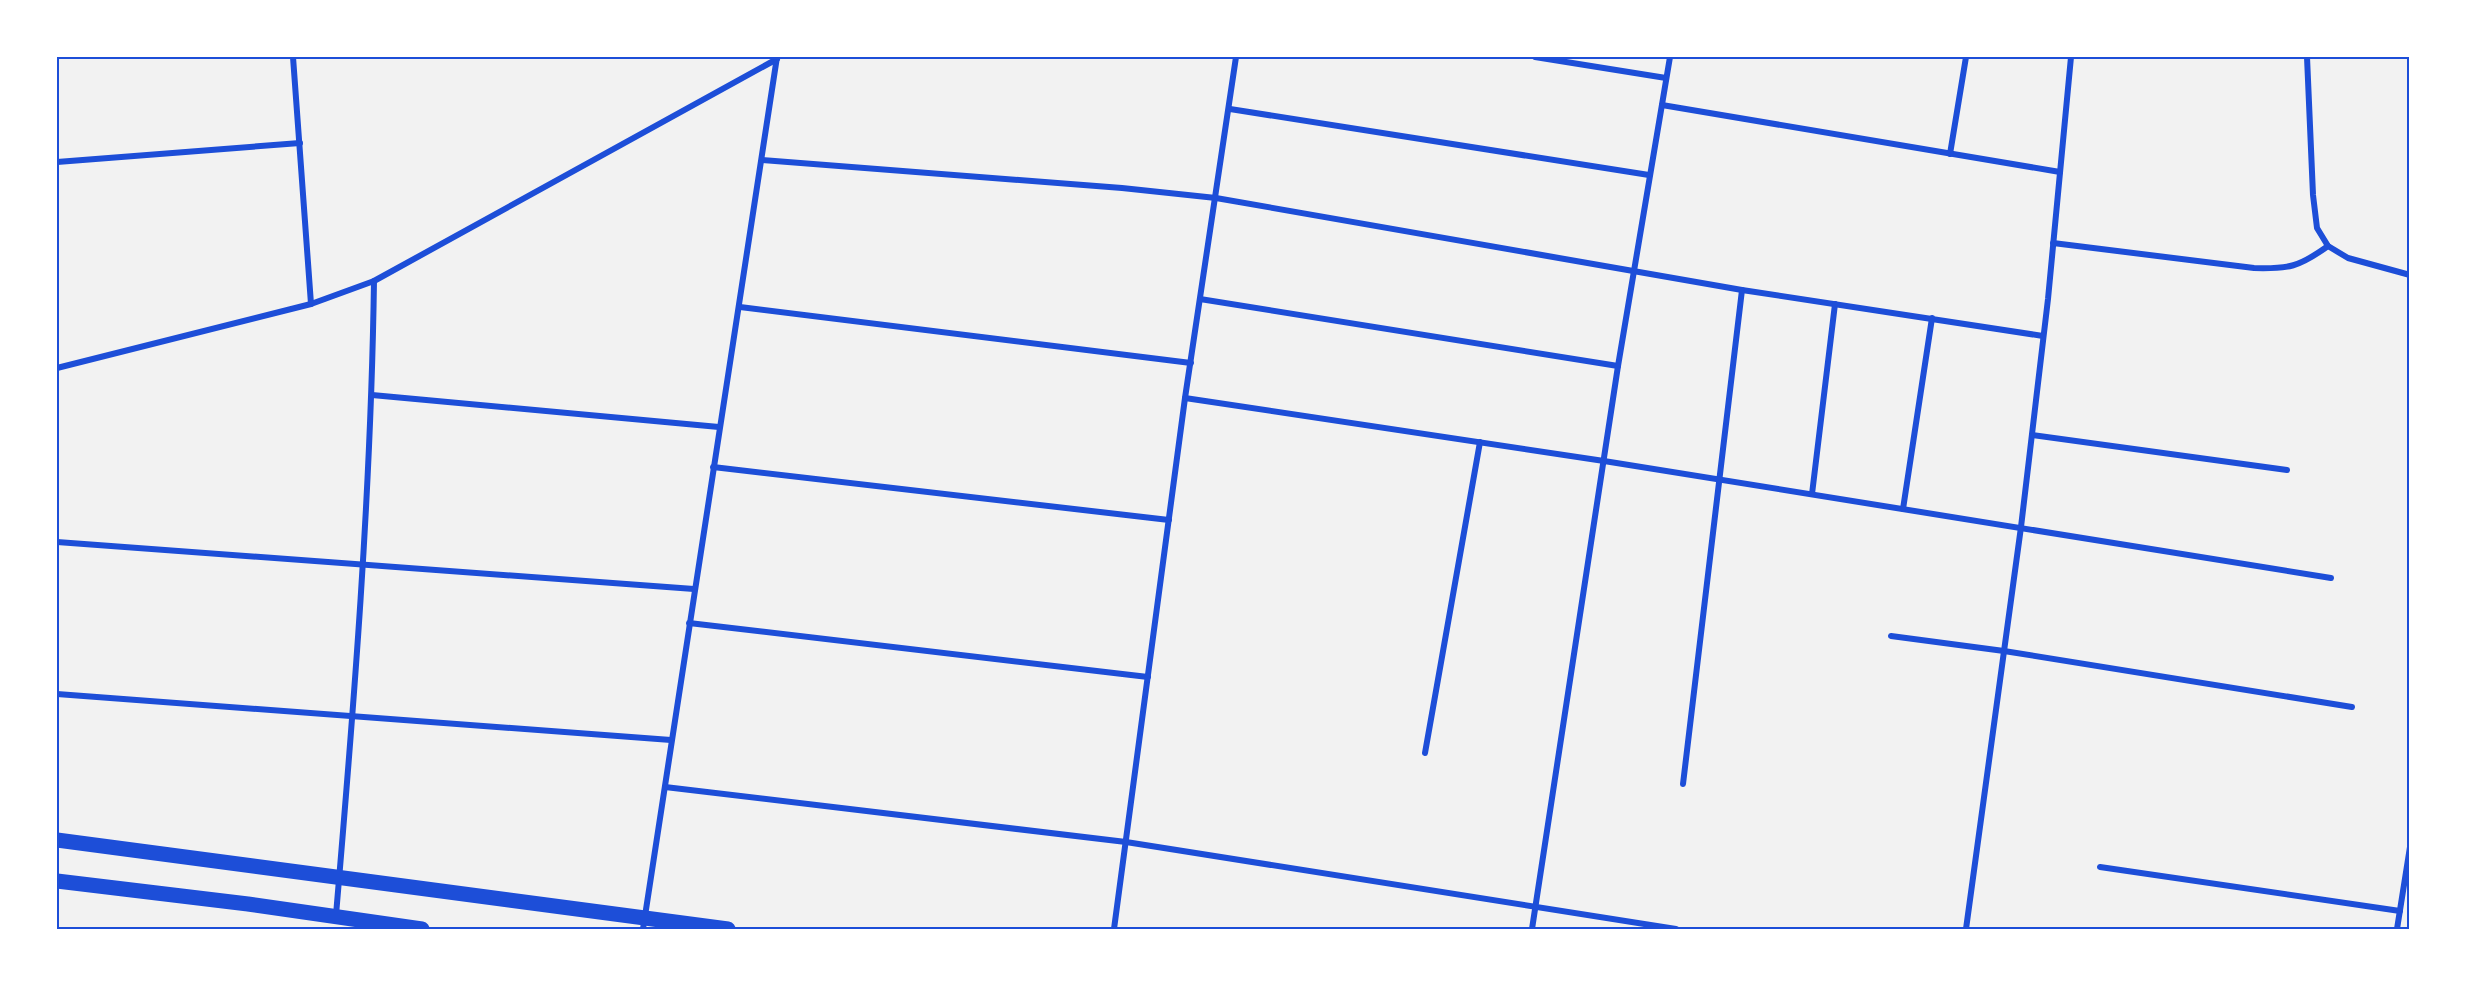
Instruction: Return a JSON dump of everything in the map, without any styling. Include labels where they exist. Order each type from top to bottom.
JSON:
[{"type":"main road","points":[[57,840],[339,878],[644,924],[728,929]]},
{"type":"main road","points":[[57,881],[422,929]]},
{"type":"street","points":[[293,57],[311,304]]},
{"type":"street","points":[[1114,929],[1185,398],[1236,57]]},
{"type":"street","points":[[1535,57],[1666,78]]},
{"type":"street","points":[[1532,929],[1618,366],[1670,57]]},
{"type":"street","points":[[1950,154],[1966,57]]},
{"type":"street","points":[[1966,929],[2021,527],[2071,57]]},
{"type":"street","points":[[2307,57],[2313,195],[2317,228],[2328,246],[2348,258],[2410,275]]},
{"type":"street","points":[[644,924],[777,58]]},
{"type":"street","points":[[57,368],[311,304],[375,281],[777,58]]},
{"type":"street","points":[[1662,105],[2060,172]]},
{"type":"street","points":[[1230,109],[1649,175]]},
{"type":"street","points":[[57,162],[300,143]]},
{"type":"street","points":[[762,160],[1122,188],[1216,198],[1742,290],[2043,336]]},
{"type":"street","points":[[2053,243],[2254,268],[2280,269],[2304,263],[2328,246]]},
{"type":"street","points":[[336,916],[353,717],[372,395],[375,281]]},
{"type":"street","points":[[1683,784],[1742,290]]},
{"type":"street","points":[[1200,299],[1618,366]]},
{"type":"street","points":[[1812,494],[1835,304]]},
{"type":"street","points":[[740,307],[1191,363]]},
{"type":"street","points":[[1903,508],[1932,318]]},
{"type":"street","points":[[372,395],[719,427]]},
{"type":"street","points":[[1185,398],[1719,479],[2331,578]]},
{"type":"street","points":[[2032,435],[2287,470]]},
{"type":"street","points":[[1425,753],[1480,442]]},
{"type":"street","points":[[713,467],[1169,520]]},
{"type":"street","points":[[57,542],[694,589]]},
{"type":"street","points":[[689,623],[1148,677]]},
{"type":"street","points":[[1892,636],[2004,651],[2352,707]]},
{"type":"street","points":[[57,694],[671,740]]},
{"type":"street","points":[[665,787],[1126,842],[1676,929]]},
{"type":"street","points":[[2397,929],[2410,847]]},
{"type":"street","points":[[2100,867],[2400,911]]}]
